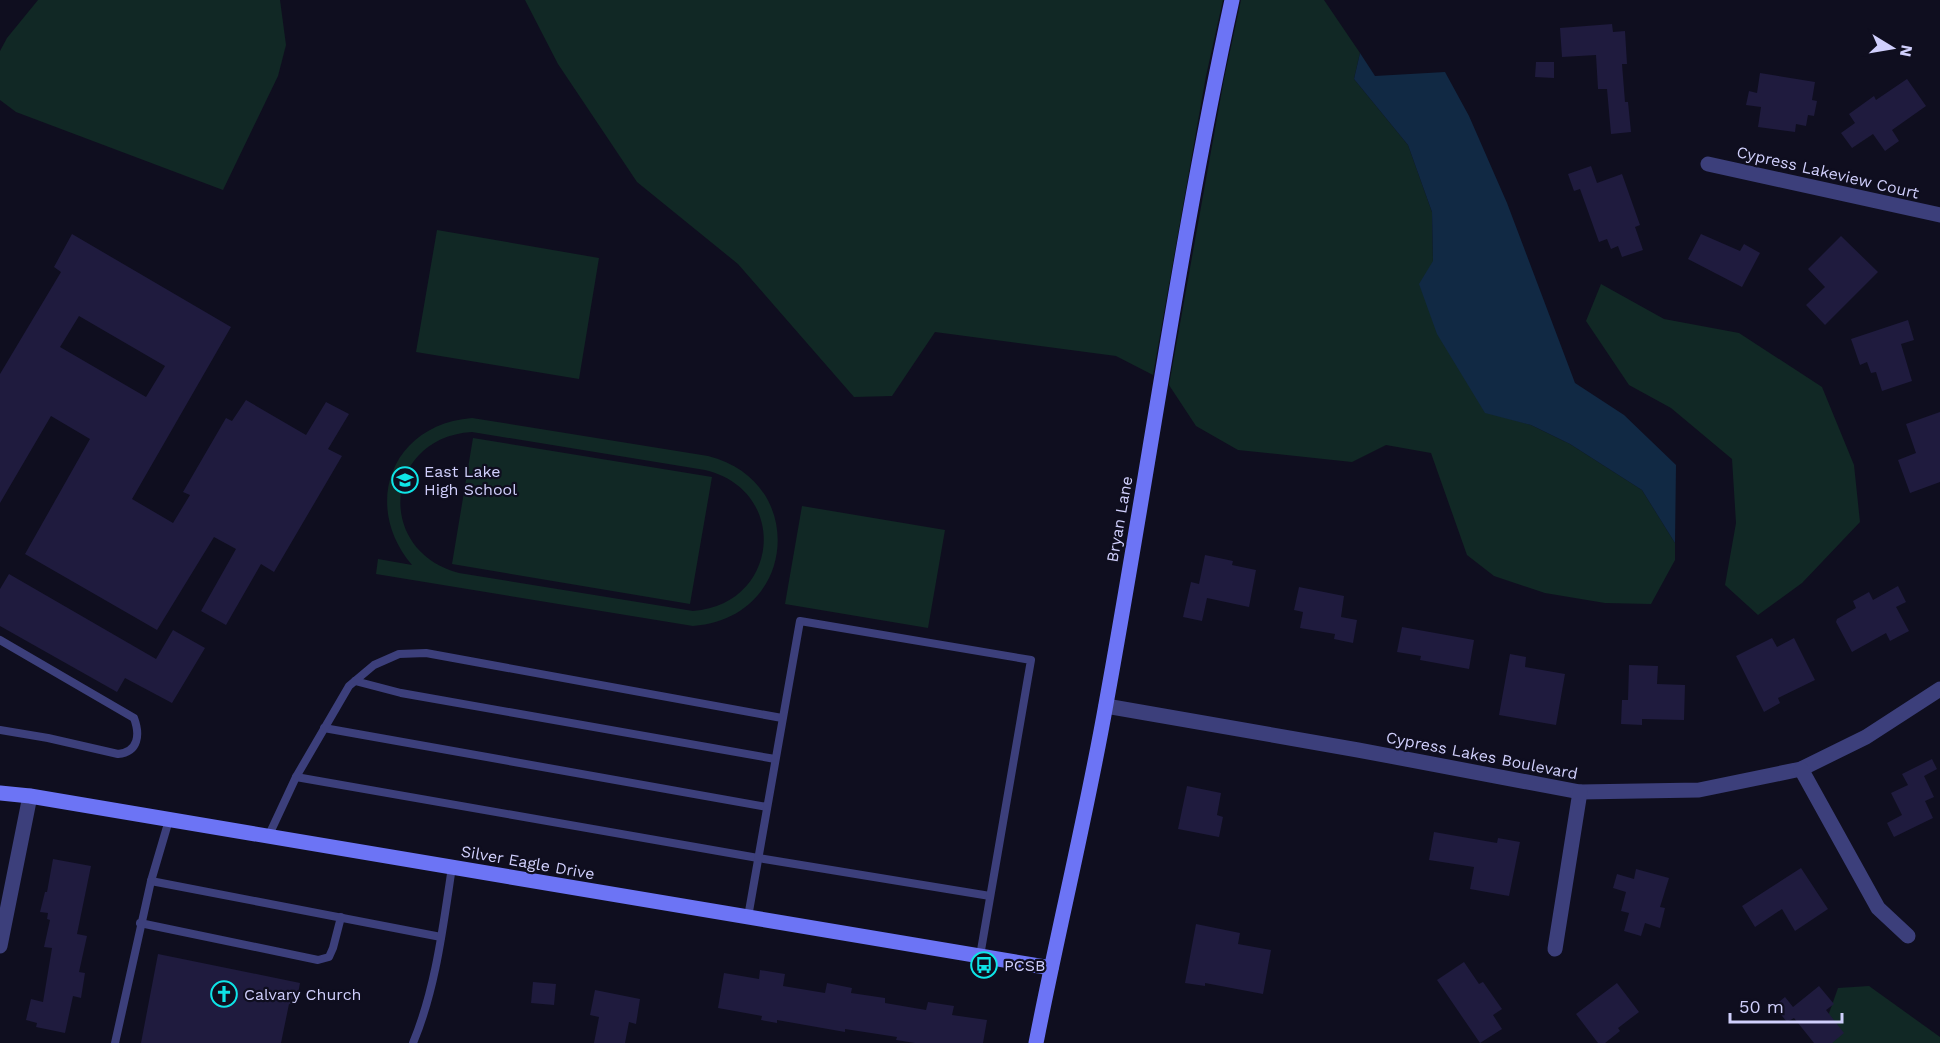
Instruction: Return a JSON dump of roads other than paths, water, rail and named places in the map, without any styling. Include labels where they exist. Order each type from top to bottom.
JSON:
[{"type":"street","name":"Bryan Lane","points":[[1036,1043],[1106,706],[1182,255],[1232,0]]},
{"type":"street","name":"Cypress Lakeview Court","points":[[1708,164],[1940,215]]},
{"type":"street","name":"Cypress Lakes Boulevard","points":[[1106,706],[1580,792],[1699,790],[1801,769],[1866,737],[1940,688]]},
{"type":"street","points":[[1801,769],[1878,908],[1908,936]]},
{"type":"street","points":[[1555,949],[1580,792]]},
{"type":"street","name":"Silver Eagle Drive","points":[[0,793],[30,796],[1051,968]]},
{"type":"street","points":[[0,946],[30,796]]},
{"type":"lane","points":[[748,917],[800,621],[1031,660],[980,956]]},
{"type":"lane","points":[[0,640],[134,718],[138,728],[138,740],[133,748],[118,754],[0,730]]},
{"type":"lane","points":[[268,837],[296,777],[349,686],[374,665],[399,654],[426,653],[782,718]]},
{"type":"lane","points":[[355,681],[401,693],[775,759]]},
{"type":"lane","points":[[324,728],[766,807]]},
{"type":"lane","points":[[296,777],[990,896]]},
{"type":"lane","points":[[115,1043],[140,923],[169,820]]},
{"type":"lane","points":[[413,1043],[420,1027],[441,937],[452,867]]},
{"type":"lane","points":[[151,881],[441,937]]},
{"type":"lane","points":[[140,923],[318,960],[329,957],[341,917]]},
{"type":"water","points":[[1360,53],[1375,76],[1445,72],[1469,116],[1507,203],[1575,383],[1624,415],[1676,465],[1675,543],[1642,490],[1570,444],[1531,425],[1485,413],[1437,334],[1419,284],[1433,261],[1432,212],[1408,145],[1354,79]]},
{"type":"place","name":"East Lake High School","points":[[405,480]]},
{"type":"place","name":"PCSB","points":[[984,965]]},
{"type":"place","name":"Calvary Church","points":[[224,994]]}]
